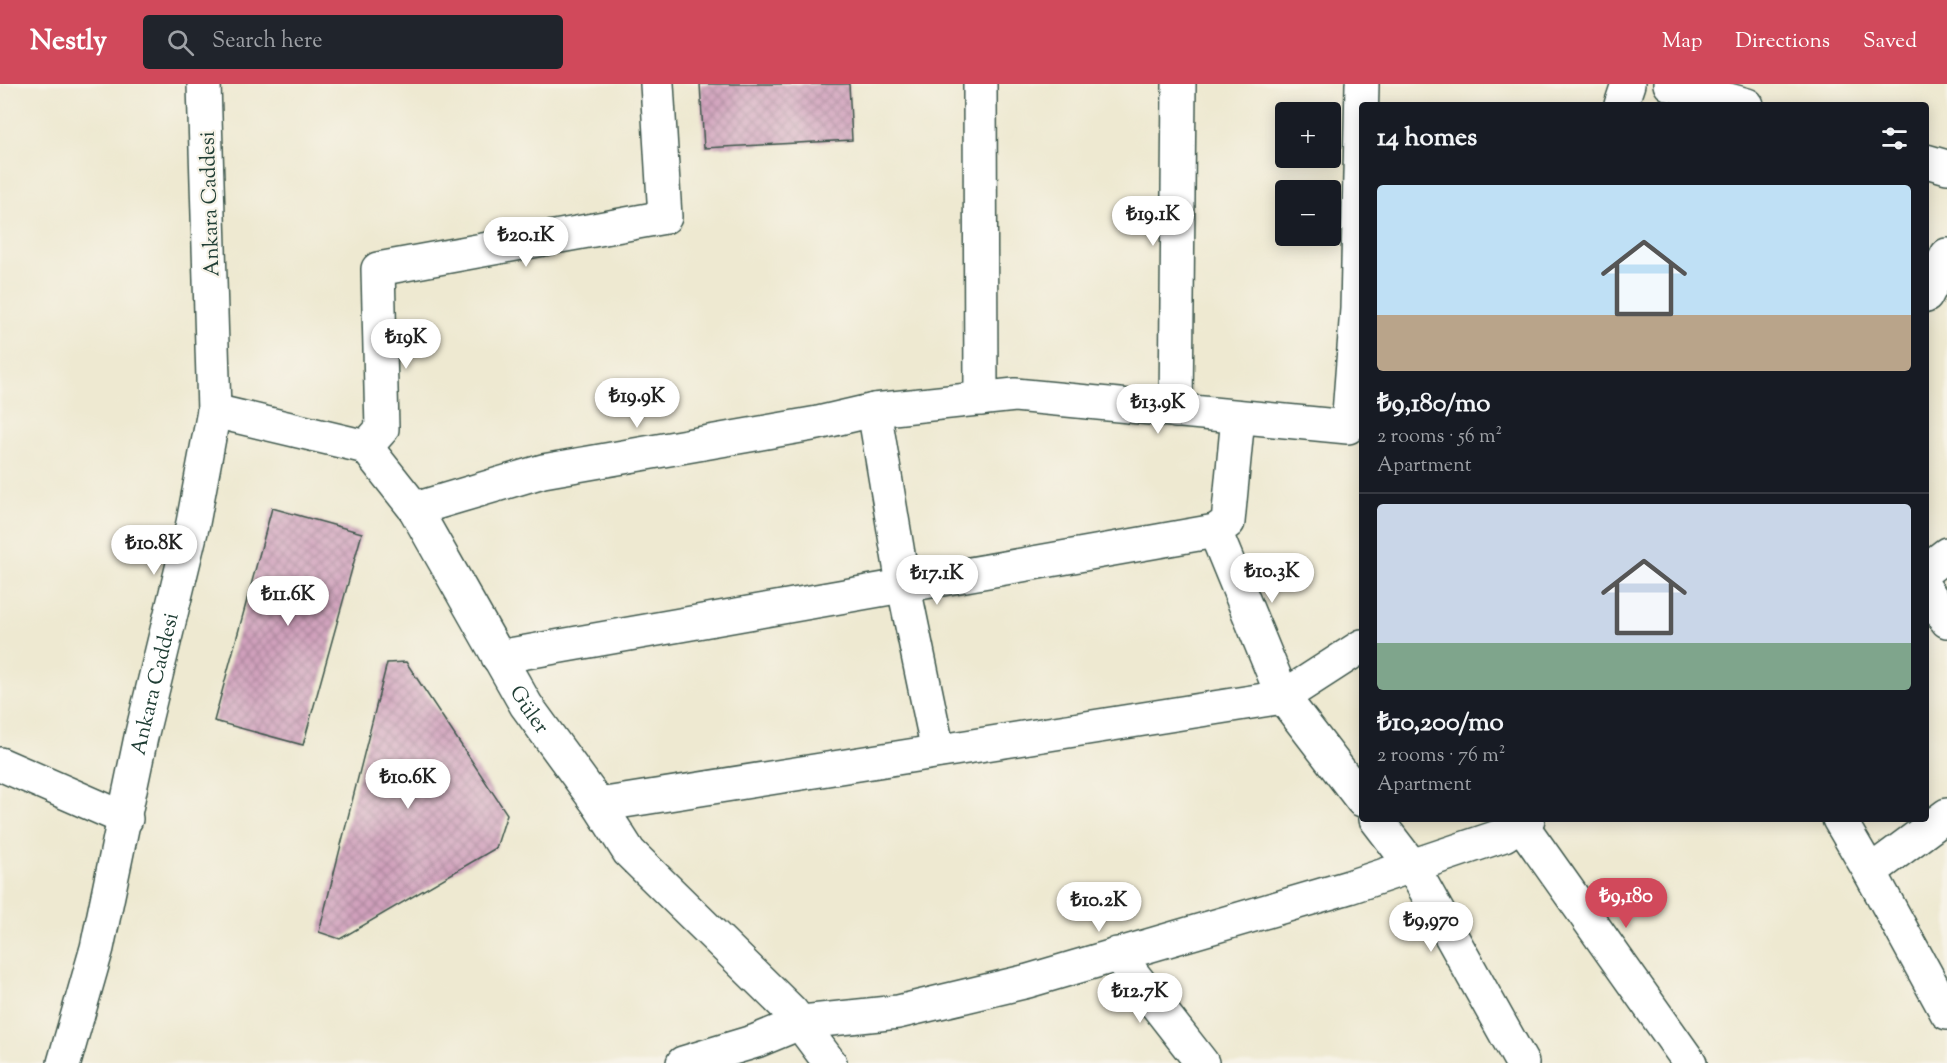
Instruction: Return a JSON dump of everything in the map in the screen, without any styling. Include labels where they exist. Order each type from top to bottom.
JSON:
[{"type":"street","name":"Ankara Caddesi","points":[[73,1061],[126,819],[141,737],[194,523],[214,411],[204,84]]},
{"type":"street","points":[[214,411],[366,447],[382,429],[378,268],[665,217],[657,84]]},
{"type":"street","points":[[981,84],[981,399]]},
{"type":"street","points":[[1176,411],[1179,84]]},
{"type":"street","points":[[1362,84],[1362,102]]},
{"type":"street","points":[[1622,102],[1628,84]]},
{"type":"street","points":[[1670,84],[1736,102]]},
{"type":"street","points":[[1929,161],[1947,167]]},
{"type":"street","points":[[1929,290],[1947,255]]},
{"type":"street","points":[[415,509],[543,471],[818,423],[874,410],[1015,395],[1348,427],[1358,350],[1359,284]]},
{"type":"street","points":[[874,410],[904,586],[938,751]]},
{"type":"street","points":[[498,657],[1215,531],[1228,522],[1238,417]]},
{"type":"street","name":"Güler","points":[[366,447],[415,509],[526,705],[599,805],[628,852],[802,1022],[830,1063]]},
{"type":"street","points":[[1215,531],[1283,697],[1359,796]]},
{"type":"street","points":[[1929,568],[1947,554]]},
{"type":"street","points":[[1929,594],[1947,621]]},
{"type":"street","points":[[599,805],[1283,697],[1359,648]]},
{"type":"street","points":[[0,764],[126,819]]},
{"type":"street","points":[[1870,872],[1947,815]]},
{"type":"street","points":[[1378,822],[1412,866],[1522,1063]]},
{"type":"street","points":[[682,1063],[756,1041],[802,1022],[898,1012],[1028,981],[1412,866],[1504,835],[1524,822]]},
{"type":"street","points":[[1526,822],[1690,1063]]},
{"type":"street","points":[[1841,822],[1947,1013]]},
{"type":"street","points":[[1117,954],[1202,1063]]},
{"type":"building","points":[[700,84],[849,84],[852,140],[704,148]]},
{"type":"building","points":[[272,508],[362,533],[303,745],[214,721]]},
{"type":"building","points":[[406,662],[507,814],[496,848],[340,939],[319,932],[387,663]]}]
